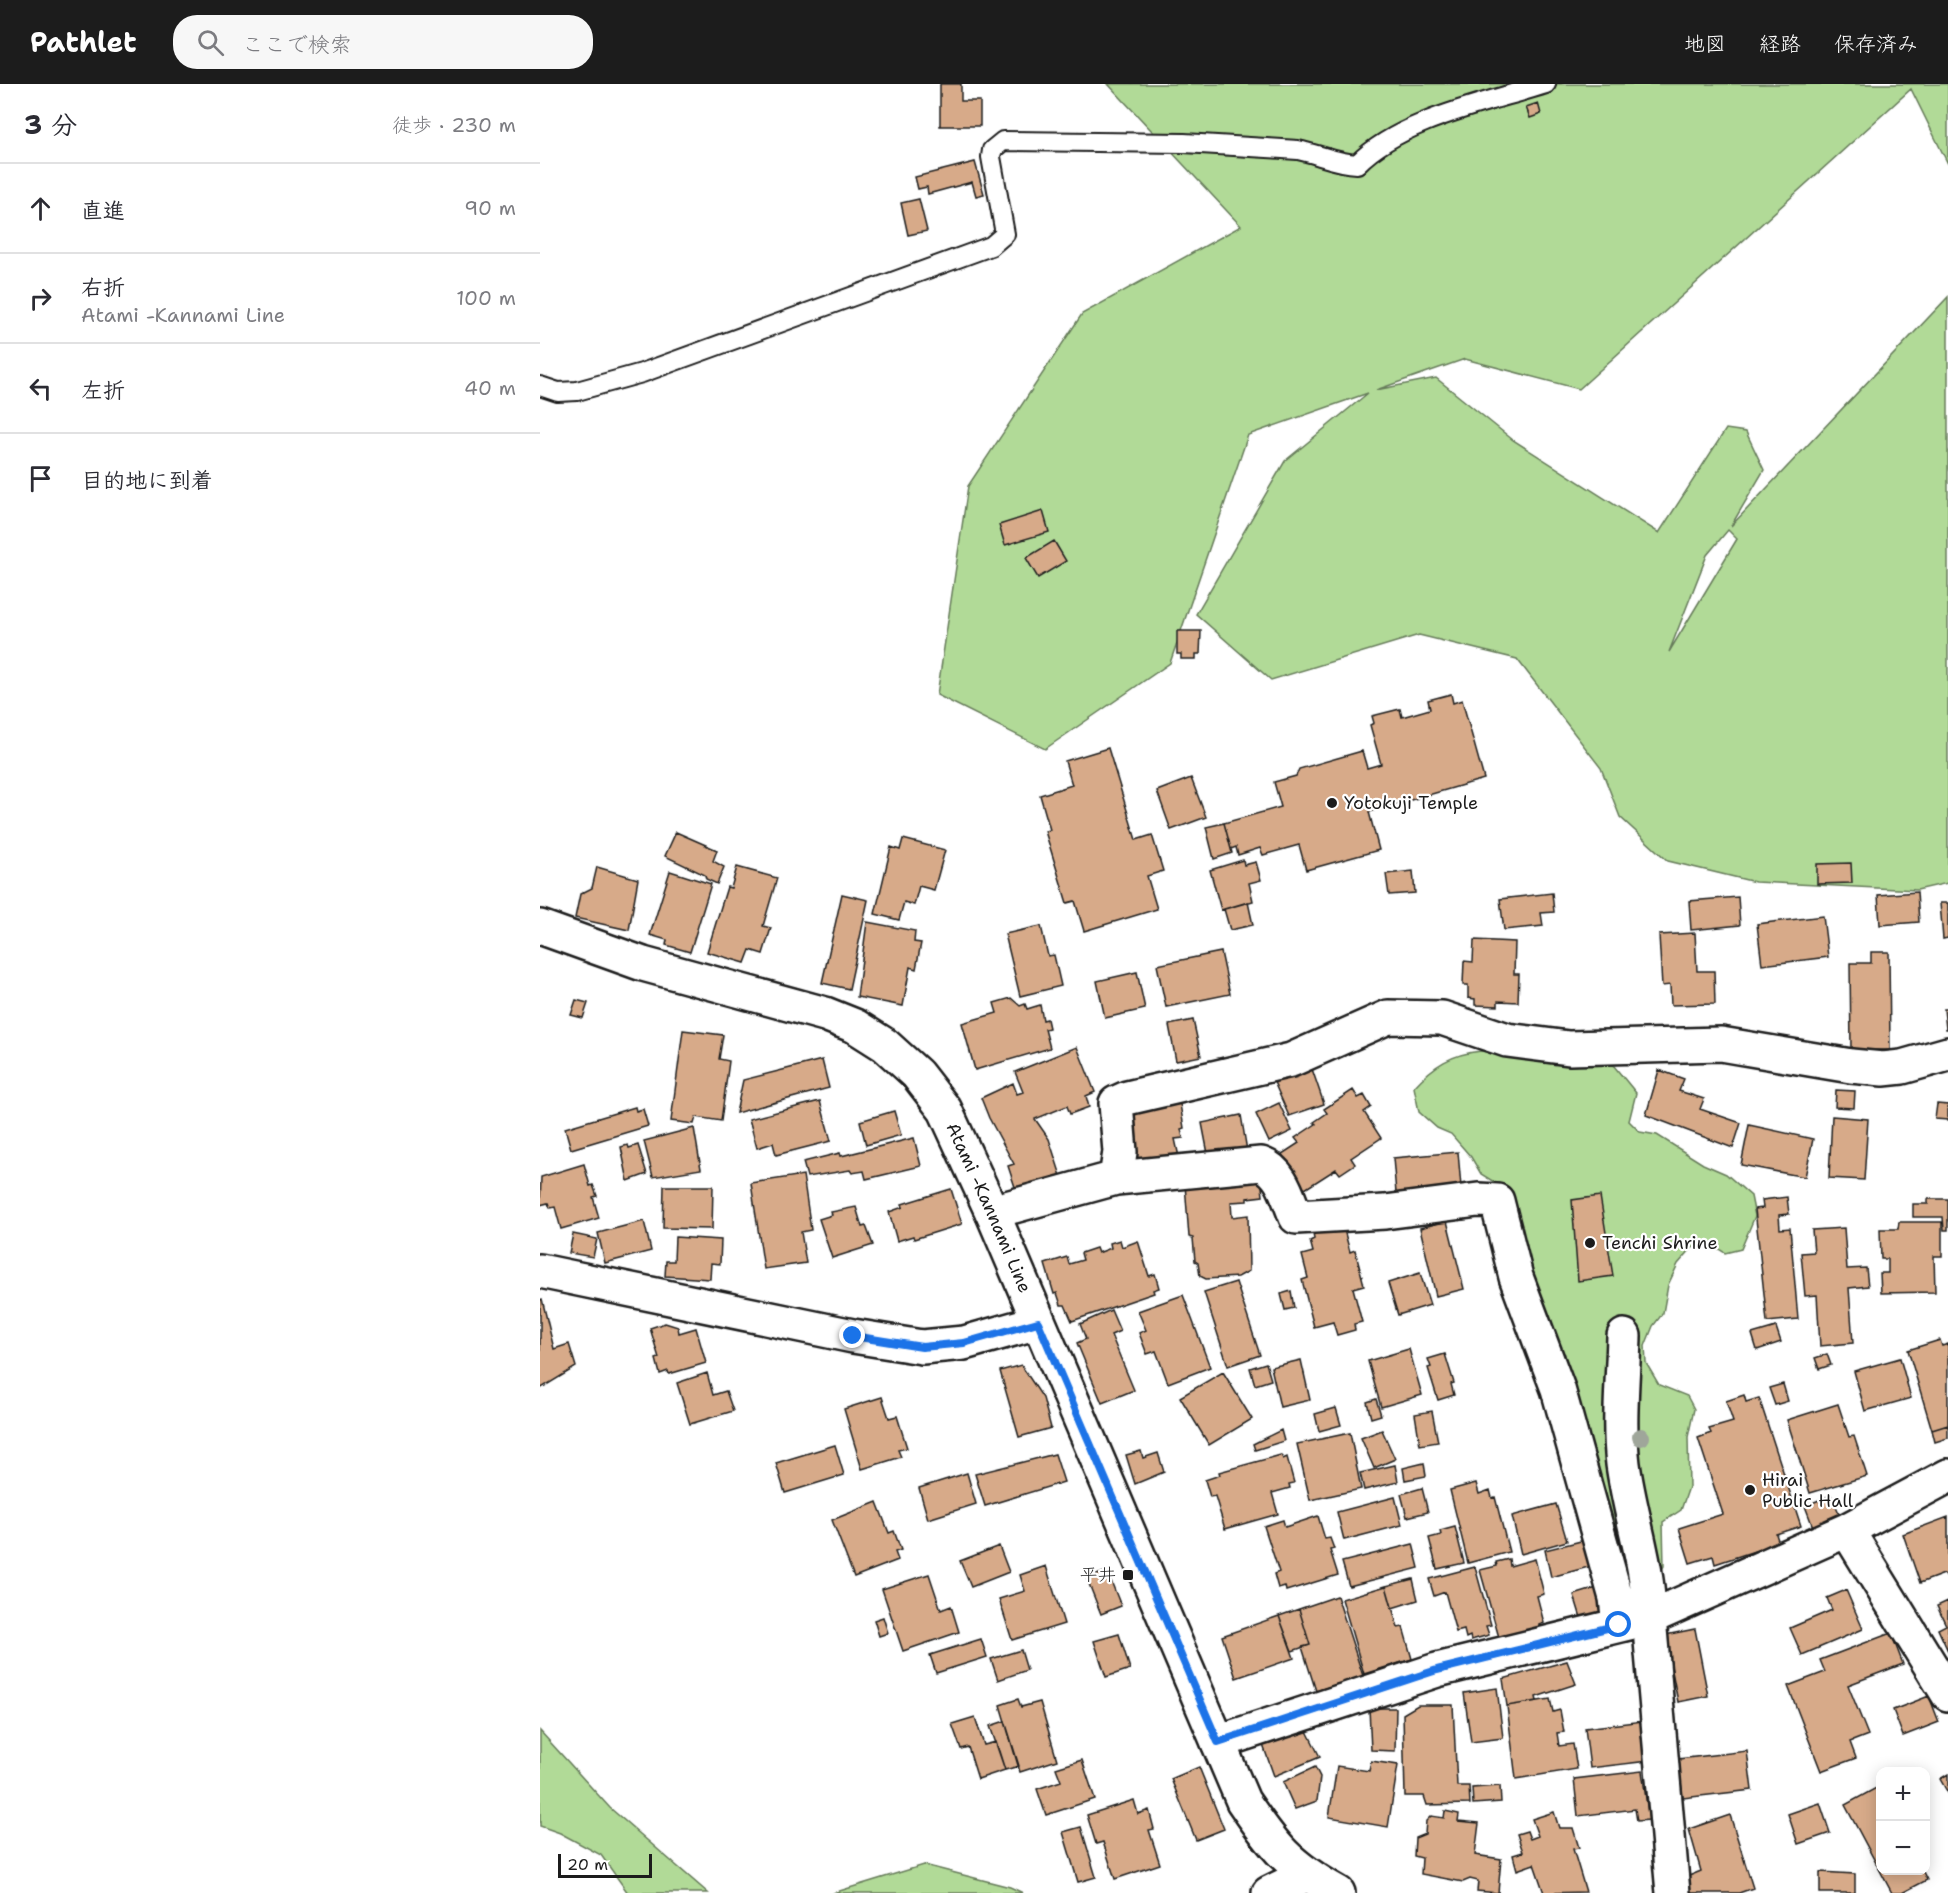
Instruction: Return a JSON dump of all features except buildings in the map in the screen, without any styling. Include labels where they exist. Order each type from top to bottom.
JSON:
[{"type":"street","name":"Atami -Kannami Line","points":[[540,927],[643,964],[825,1014],[855,1026],[885,1045],[917,1074],[945,1110],[992,1212],[1243,1801],[1274,1847],[1306,1875],[1338,1893]]},
{"type":"street","points":[[1116,1178],[1120,1152],[1116,1103],[1127,1098],[1291,1060],[1388,1017],[1442,1018],[1507,1040],[1569,1048],[1721,1044],[1883,1069],[1948,1054]]},
{"type":"street","points":[[992,1212],[1116,1178],[1261,1164],[1271,1168],[1279,1178],[1296,1217],[1395,1211],[1478,1200],[1497,1201],[1516,1277],[1558,1389],[1616,1598],[1634,1622],[1673,1893]]},
{"type":"street","points":[[540,1271],[853,1336],[922,1347],[964,1343],[1038,1322]]},
{"type":"street","points":[[1624,1336],[1620,1437],[1623,1466],[1649,1596],[1634,1622]]},
{"type":"street","points":[[1218,1742],[1437,1670],[1634,1622],[1847,1530],[1948,1476]]},
{"type":"street","points":[[1847,1530],[1948,1694]]},
{"type":"street","points":[[1269,1893],[1306,1875]]},
{"type":"lane","points":[[540,386],[558,392],[577,391],[642,373],[798,318],[999,242],[1005,234],[991,157],[992,150],[1003,141],[1184,143],[1298,150],[1315,153],[1330,161],[1357,164],[1365,156],[1405,131],[1546,84]]},
{"type":"green space","points":[[1108,84],[1948,84],[1948,164],[1911,89],[1579,389],[1465,359],[1376,390],[1436,378],[1513,440],[1659,533],[1726,429],[1746,432],[1764,470],[1731,526],[1948,297],[1948,883],[1917,890],[1755,882],[1668,861],[1620,817],[1601,768],[1517,659],[1419,635],[1271,680],[1196,614],[1285,461],[1368,393],[1248,435],[1170,663],[1045,749],[937,695],[968,486],[1082,314],[1241,226]],"holes":[[[1728,530],[1737,539],[1669,652],[1707,555]]]},
{"type":"green space","points":[[1481,1051],[1518,1056],[1589,1051],[1614,1066],[1636,1093],[1629,1121],[1640,1132],[1657,1135],[1703,1164],[1726,1174],[1751,1196],[1755,1216],[1741,1249],[1725,1253],[1708,1242],[1692,1248],[1678,1264],[1668,1285],[1663,1313],[1653,1326],[1645,1346],[1646,1363],[1659,1385],[1687,1396],[1694,1409],[1688,1437],[1689,1487],[1681,1510],[1663,1522],[1664,1566],[1656,1579],[1636,1584],[1621,1579],[1570,1393],[1565,1354],[1549,1341],[1515,1252],[1518,1215],[1504,1188],[1481,1174],[1471,1157],[1451,1134],[1437,1128],[1419,1112],[1414,1087],[1421,1079],[1452,1058]]},
{"type":"green space","points":[[540,1731],[610,1808],[708,1893],[628,1893],[601,1855],[560,1833],[540,1826]]},
{"type":"green space","points":[[924,1865],[1010,1887],[1023,1893],[833,1893]]},
{"type":"place","name":"Yotokuji Temple","points":[[1332,803]]},
{"type":"place","name":"Tenchi Shrine","points":[[1590,1243]]},
{"type":"place","name":"Hirai Public Hall","points":[[1750,1490]]},
{"type":"place","name":"平井","points":[[1128,1575]]},
{"type":"route","points":[[853,1336],[922,1347],[964,1343],[1038,1322],[1218,1742],[1437,1670],[1619,1625]]}]
